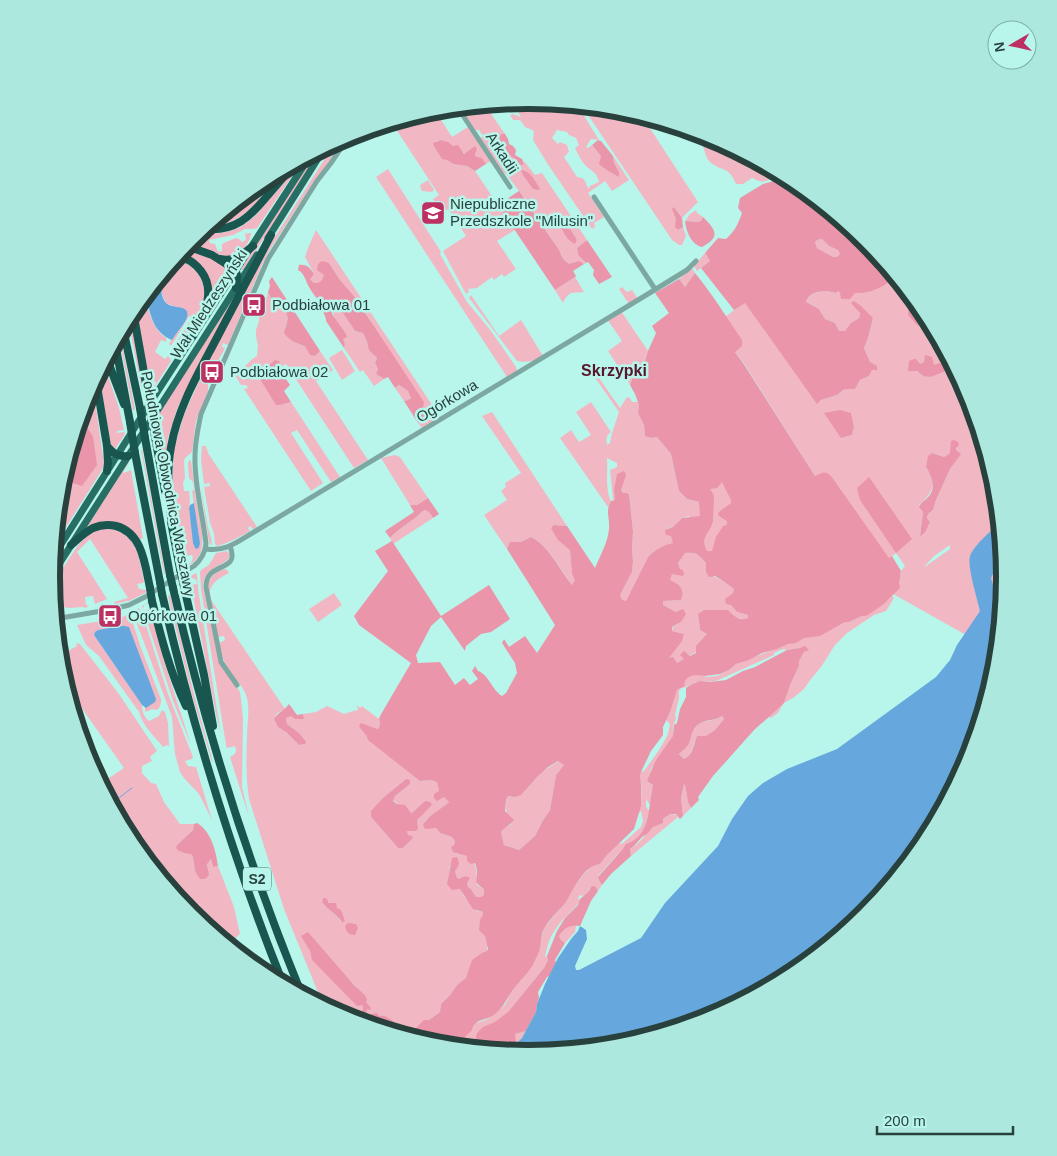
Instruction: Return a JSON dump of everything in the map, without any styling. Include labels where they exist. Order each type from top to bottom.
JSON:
[{"type":"highway","points":[[217,228],[225,228],[242,221],[256,210],[282,180]]},
{"type":"highway","points":[[172,527],[169,464],[172,441],[178,419],[186,398],[270,235]]},
{"type":"highway","points":[[218,258],[236,259],[253,246]]},
{"type":"highway","points":[[196,248],[218,258],[236,271],[236,288]]},
{"type":"highway","points":[[186,259],[198,267],[208,286],[208,302],[193,336]]},
{"type":"highway","points":[[135,324],[180,569],[206,685],[219,760]]},
{"type":"highway","name":"Południowa Obwodnica Warszawy","points":[[126,340],[140,408],[170,575],[191,662],[219,760]]},
{"type":"highway","name":"Południowa Obwodnica Warszawy","points":[[118,353],[130,422],[132,455],[179,664],[206,764],[242,873],[280,975]]},
{"type":"highway","points":[[110,367],[130,422]]},
{"type":"highway","points":[[98,394],[107,446],[107,471]]},
{"type":"highway","points":[[107,446],[117,455],[132,455]]},
{"type":"highway","points":[[71,545],[86,532],[99,526],[112,525],[124,529],[139,546],[170,668],[195,725]]},
{"type":"highway","name":"S2","points":[[219,760],[250,857],[299,986]]},
{"type":"main road","name":"Wał Miedzeszyński","points":[[61,562],[132,455],[316,160]]},
{"type":"main road","name":"Wał Miedzeszyński","points":[[61,544],[303,167]]},
{"type":"street","name":"Arkadii","points":[[462,115],[510,187]]},
{"type":"street","name":"Wał Miedzeszyński","points":[[206,549],[194,457],[201,414],[268,259],[317,181],[340,149]]},
{"type":"street","points":[[594,198],[655,290]]},
{"type":"street","name":"Ogórkowa","points":[[206,549],[218,550],[230,546],[655,290],[689,268],[696,261]]},
{"type":"street","points":[[230,546],[232,559],[211,573],[206,587],[221,662],[237,685]]},
{"type":"street","points":[[62,618],[113,609],[136,602],[194,566],[202,558],[206,549]]},
{"type":"shaded area","points":[[517,110],[582,113],[599,140],[591,139],[586,147],[588,148],[592,145],[601,156],[600,164],[605,169],[619,172],[614,163],[613,156],[629,180],[612,191],[605,181],[588,193],[604,217],[594,223],[595,227],[592,229],[533,140],[534,131],[526,128],[520,120],[513,120],[510,115],[513,114],[521,117]],"holes":[[[557,130],[567,132],[576,138],[579,145],[575,148],[586,166],[598,179],[599,182],[590,186],[589,189],[584,179],[577,177],[564,157],[569,152],[567,145],[560,142],[558,144],[552,138]]]},
{"type":"shaded area","points":[[490,112],[505,134],[501,134],[499,139],[507,151],[524,164],[524,161],[535,175],[542,173],[587,240],[577,248],[578,255],[586,263],[576,262],[569,265],[566,262],[536,215],[508,176],[502,171],[480,138],[483,136],[479,130],[472,127],[464,115]],"holes":[[[557,219],[571,230],[577,240],[575,243],[560,226]]]},
{"type":"shaded area","points":[[587,114],[648,125],[698,202],[682,218],[674,207],[678,230],[683,227],[686,236],[682,245],[672,240]]},
{"type":"shaded area","points":[[440,118],[452,137],[468,127],[491,161],[486,164],[482,158],[476,158],[475,154],[464,153],[444,141],[436,141],[447,160],[453,164],[467,166],[475,171],[515,230],[497,241],[516,269],[504,277],[502,274],[494,280],[492,277],[477,288],[468,289],[469,292],[466,294],[443,251],[466,236],[449,210],[439,209],[433,199],[439,195],[396,129]]},
{"type":"shaded area","points":[[501,134],[505,134],[509,144],[516,150],[515,155],[522,159],[524,164],[515,162],[514,158],[507,152],[499,139]]},
{"type":"shaded area","points":[[441,140],[453,146],[458,145],[464,154],[475,146],[477,149],[476,157],[482,158],[486,164],[475,171],[467,166],[453,164],[442,159],[433,143]]},
{"type":"shaded area","points":[[598,140],[601,141],[613,156],[619,177],[599,164],[601,156],[592,145]]},
{"type":"shaded area","points":[[701,142],[736,158],[772,178],[765,181],[758,181],[752,178],[743,184],[736,184],[731,174],[710,162]]},
{"type":"shaded area","points":[[334,152],[269,251],[228,345],[223,343],[222,347],[225,348],[211,373],[208,391],[196,421],[192,452],[184,461],[184,491],[189,491],[189,508],[194,546],[197,549],[200,543],[192,491],[194,490],[193,482],[189,478],[189,460],[191,461],[202,541],[199,556],[186,568],[186,565],[191,563],[193,558],[192,555],[185,556],[176,512],[172,485],[174,449],[184,415],[204,370],[262,257],[327,155]]},
{"type":"shaded area","points":[[313,162],[248,263],[243,270],[241,269],[308,165]]},
{"type":"shaded area","points":[[388,169],[441,252],[440,254],[467,302],[491,331],[517,371],[507,377],[376,177]]},
{"type":"shaded area","points":[[521,170],[527,172],[532,177],[539,190],[533,189]]},
{"type":"shaded area","points":[[295,171],[257,228],[245,229],[233,235],[209,240],[210,243],[215,244],[218,252],[222,251],[222,244],[236,238],[242,242],[246,240],[245,234],[251,233],[248,242],[239,253],[228,257],[198,246],[212,233],[239,228],[258,213]]},
{"type":"shaded area","points":[[428,180],[434,190],[432,192],[422,191],[421,189],[420,185]]},
{"type":"shaded area","points":[[775,180],[814,206],[860,247],[890,280],[871,291],[855,293],[850,299],[841,299],[838,291],[836,293],[818,292],[808,298],[806,302],[819,309],[825,319],[835,323],[839,331],[845,331],[851,323],[859,318],[860,313],[851,303],[854,301],[873,318],[864,348],[870,362],[877,366],[877,370],[872,370],[869,376],[860,380],[855,389],[843,390],[837,395],[821,400],[817,404],[745,303],[734,310],[701,268],[710,261],[705,253],[718,238],[726,239],[736,227],[742,213],[738,208],[740,198],[763,184]],"holes":[[[822,239],[829,246],[838,250],[840,254],[837,257],[833,257],[817,248],[815,242]]]},
{"type":"shaded area","points":[[265,190],[259,197],[259,200],[243,215],[231,222],[222,224],[243,206]]},
{"type":"shaded area","points":[[519,191],[564,260],[569,264],[579,261],[584,264],[573,271],[575,277],[555,290],[498,205]]},
{"type":"shaded area","points":[[674,207],[682,218],[683,227],[678,230],[675,227],[676,219],[672,209]]},
{"type":"shaded area","points":[[696,210],[703,217],[701,221],[685,221],[690,214]]},
{"type":"shaded area","points":[[557,212],[577,240],[575,244],[567,238],[559,223],[553,217],[553,214]]},
{"type":"shaded area","points":[[703,217],[711,226],[714,237],[702,247],[695,244],[690,237],[685,221],[697,222],[701,221]]},
{"type":"shaded area","points":[[316,230],[440,417],[422,428],[418,423],[426,413],[360,303],[340,280],[329,263],[323,280],[314,283],[309,278],[314,274],[305,257]]},
{"type":"shaded area","points":[[822,239],[829,246],[838,250],[840,254],[837,258],[817,248],[815,242]]},
{"type":"shaded area","points":[[587,240],[612,277],[599,284],[593,275],[594,270],[588,262],[586,263],[578,255],[577,248]]},
{"type":"shaded area","points":[[192,252],[222,264],[231,273],[209,307],[211,286],[185,259]]},
{"type":"shaded area","points":[[705,253],[710,261],[697,271],[694,266]]},
{"type":"shaded area","points":[[322,261],[329,263],[340,280],[360,303],[424,402],[423,408],[426,413],[418,423],[404,401],[411,398],[408,391],[399,385],[395,388],[388,377],[384,379],[376,374],[378,369],[375,363],[377,358],[369,350],[363,333],[355,331],[337,304],[332,314],[346,334],[347,337],[343,339],[344,348],[326,321],[322,304],[312,292],[304,275],[298,270],[299,265],[308,267],[314,274],[310,279],[314,283],[318,283],[324,275],[317,270],[318,264]]},
{"type":"shaded area","points":[[182,262],[196,271],[203,284],[203,304],[199,314],[176,351],[171,351],[192,317],[189,316],[171,346],[169,344],[171,340],[185,321],[183,308],[166,303],[162,294],[162,287]]},
{"type":"shaded area","points":[[692,268],[695,273],[685,287],[679,279]]},
{"type":"shaded area","points":[[695,273],[714,298],[742,340],[742,346],[735,352],[815,476],[825,473],[831,476],[889,558],[892,556],[901,571],[900,588],[884,604],[868,615],[845,622],[820,636],[804,638],[796,643],[762,653],[736,664],[720,674],[700,675],[686,679],[684,686],[677,690],[663,727],[663,735],[651,751],[641,772],[641,806],[634,829],[600,864],[594,865],[584,873],[566,902],[551,918],[544,929],[533,965],[500,1009],[492,1016],[475,1024],[462,1041],[412,1032],[424,1020],[429,1020],[440,1012],[441,1004],[457,985],[466,978],[472,960],[488,949],[485,936],[479,930],[483,912],[473,909],[460,889],[452,890],[447,884],[452,858],[457,857],[459,861],[455,871],[457,878],[466,876],[470,878],[467,884],[476,897],[484,895],[484,889],[476,882],[477,871],[475,863],[471,864],[467,861],[467,856],[453,852],[451,847],[455,841],[452,837],[440,833],[436,828],[425,829],[423,825],[449,802],[444,797],[437,801],[434,798],[434,794],[439,791],[437,782],[431,780],[420,781],[368,740],[359,726],[361,723],[379,728],[380,716],[411,663],[359,625],[354,616],[388,571],[375,551],[392,541],[441,616],[489,585],[510,619],[491,632],[481,634],[466,646],[465,651],[441,617],[431,626],[416,655],[418,663],[440,662],[455,685],[464,678],[470,685],[478,679],[472,671],[475,666],[502,696],[506,693],[517,673],[515,663],[502,643],[504,639],[509,647],[525,636],[537,653],[555,625],[507,549],[510,542],[521,542],[531,537],[538,541],[549,552],[572,585],[575,580],[572,574],[570,550],[558,540],[551,528],[554,525],[567,526],[595,568],[608,534],[608,508],[611,501],[615,500],[614,490],[617,474],[624,471],[626,475],[621,490],[623,493],[629,494],[633,531],[632,572],[620,595],[622,600],[626,601],[648,557],[659,548],[673,543],[671,536],[666,535],[665,530],[673,527],[682,518],[700,516],[699,502],[687,499],[679,491],[671,454],[657,437],[645,436],[644,425],[638,413],[639,405],[630,385],[636,369],[645,361],[656,333],[652,326],[669,313],[655,293],[679,279],[685,287]],"holes":[[[722,482],[731,503],[719,512],[718,515],[727,521],[727,525],[723,526],[716,537],[712,551],[707,551],[704,542],[713,521],[714,496],[710,489],[717,488]],[[685,553],[699,556],[706,563],[706,572],[709,577],[715,576],[734,589],[733,593],[725,599],[726,604],[731,605],[737,612],[748,615],[748,618],[740,619],[728,610],[704,610],[698,614],[700,630],[707,634],[696,646],[696,653],[690,656],[684,651],[680,655],[684,659],[677,663],[673,657],[669,658],[682,641],[684,634],[672,631],[672,627],[681,622],[686,614],[683,609],[676,612],[663,605],[663,601],[681,600],[681,587],[670,580],[672,574],[683,576],[683,570],[680,569],[678,563]],[[558,761],[564,765],[556,775],[550,810],[535,836],[519,850],[504,845],[501,832],[514,820],[505,811],[508,796],[515,797],[521,795],[537,777]]]},
{"type":"shaded area","points":[[272,277],[320,351],[315,356],[310,355],[305,346],[288,338],[284,333],[288,318],[286,312],[273,300],[268,292],[269,281]]},
{"type":"shaded area","points":[[575,277],[584,292],[570,294],[563,303],[555,290]]},
{"type":"shaded area","points":[[890,280],[909,306],[917,324],[925,330],[934,344],[949,371],[972,427],[988,487],[996,547],[996,609],[991,649],[886,590],[901,574],[905,566],[896,553],[875,571],[743,362],[714,325],[745,302],[817,403],[837,395],[843,390],[855,389],[860,380],[869,376],[870,362],[864,348],[873,319],[852,303],[860,313],[859,318],[851,323],[845,331],[839,331],[835,323],[825,319],[819,309],[806,302],[811,295],[823,291],[836,293],[838,290],[840,293],[855,293]],"holes":[[[925,356],[934,365],[944,372],[928,377],[909,366],[924,362]],[[851,414],[854,427],[852,435],[841,438]],[[958,442],[956,450],[960,454],[950,469],[933,510],[928,514],[927,518],[930,522],[923,535],[920,535],[923,512],[919,505],[931,492],[933,483],[926,467],[932,453],[944,457],[950,453]],[[950,545],[950,549],[924,567],[934,556]]]},
{"type":"shaded area","points":[[622,287],[627,292],[632,290],[638,299],[629,304],[619,289]]},
{"type":"shaded area","points":[[268,292],[273,300],[285,311],[288,318],[285,328],[298,344],[305,346],[315,356],[320,351],[333,370],[316,381],[368,460],[354,468],[286,364],[282,366],[279,361],[267,367],[263,375],[280,405],[291,402],[340,477],[331,482],[297,430],[291,433],[323,483],[311,491],[244,389],[248,388],[246,385],[241,385],[235,375],[257,356],[256,330]]},
{"type":"shaded area","points":[[471,295],[499,336],[521,320],[543,356],[531,361],[517,361],[469,298]]},
{"type":"shaded area","points":[[233,298],[177,409],[168,438],[165,472],[157,423],[162,422],[162,420],[156,422],[155,419]]},
{"type":"shaded area","points":[[337,304],[355,331],[363,333],[370,349],[377,358],[375,363],[378,369],[376,374],[384,379],[374,386],[363,370],[360,372],[344,348],[345,344],[332,311]]},
{"type":"shaded area","points":[[909,305],[925,330],[917,324],[908,315]]},
{"type":"shaded area","points":[[148,306],[158,330],[166,338],[166,342],[161,340],[155,352],[165,359],[168,356],[171,361],[150,394],[156,383],[155,381],[149,382],[138,319]]},
{"type":"shaded area","points":[[621,311],[648,351],[645,361],[636,369],[630,385],[608,351],[622,341],[607,319]]},
{"type":"shaded area","points":[[133,328],[142,382],[143,394],[130,332]]},
{"type":"shaded area","points":[[122,346],[135,409],[133,411],[121,348]]},
{"type":"shaded area","points":[[342,350],[355,371],[342,380],[329,358]]},
{"type":"shaded area","points":[[925,355],[932,357],[934,365],[944,364],[944,372],[927,377],[917,371],[908,371],[909,361],[916,359],[920,364],[924,362]]},
{"type":"shaded area","points":[[275,360],[279,361],[282,366],[279,369],[290,385],[284,391],[291,402],[280,405],[276,405],[260,379],[267,367]]},
{"type":"shaded area","points":[[587,366],[592,368],[620,408],[627,397],[632,402],[638,402],[638,413],[644,425],[645,436],[657,437],[671,454],[679,491],[687,499],[699,502],[699,493],[722,482],[765,507],[707,555],[689,516],[682,518],[673,527],[668,528],[674,543],[653,552],[648,557],[626,601],[622,601],[620,595],[632,572],[633,531],[629,494],[623,493],[621,490],[614,490],[615,500],[613,500],[610,470],[617,467],[617,463],[607,458],[607,486],[611,501],[608,507],[560,438],[571,430],[579,442],[591,435],[576,412],[591,402],[611,432],[608,434],[607,445],[610,443],[619,412]]},
{"type":"shaded area","points":[[107,373],[124,430],[117,431],[117,433],[124,432],[125,434],[115,449],[111,446],[101,387]]},
{"type":"shaded area","points":[[399,385],[408,391],[411,398],[404,401],[395,388]]},
{"type":"shaded area","points":[[95,401],[104,464],[62,534],[64,515],[69,508],[66,503],[71,478],[93,436],[86,425]]},
{"type":"shaded area","points":[[840,410],[851,413],[854,427],[852,435],[841,438],[824,413]]},
{"type":"shaded area","points":[[492,412],[567,526],[554,525],[570,550],[572,574],[576,580],[572,585],[549,552],[538,541],[531,537],[521,542],[510,542],[507,549],[484,515],[507,500],[501,491],[506,487],[505,483],[521,473],[482,416]]},
{"type":"shaded area","points":[[86,425],[93,436],[97,465],[82,486],[73,483],[69,485]]},
{"type":"shaded area","points":[[954,440],[959,445],[956,450],[961,454],[950,469],[933,510],[928,514],[927,518],[930,522],[925,532],[920,536],[923,512],[919,507],[930,495],[933,488],[931,477],[926,467],[928,456],[932,453],[944,457],[950,453],[951,441]]},
{"type":"shaded area","points":[[202,446],[206,446],[208,453],[257,527],[253,529],[250,526],[248,528],[250,531],[230,542],[217,546],[210,523],[204,487],[210,486],[210,483],[204,484],[201,460]]},
{"type":"shaded area","points":[[141,450],[165,573],[164,574]]},
{"type":"shaded area","points":[[395,455],[400,457],[428,498],[417,505],[410,505],[381,458]]},
{"type":"shaded area","points":[[129,460],[123,472],[131,470],[143,538],[139,540],[128,528],[116,523],[102,522],[87,527]]},
{"type":"shaded area","points":[[869,477],[912,539],[896,553],[860,500],[857,488]]},
{"type":"shaded area","points":[[201,488],[211,537],[212,546],[209,542]]},
{"type":"shaded area","points":[[428,498],[439,514],[433,518],[425,510],[390,538],[385,531],[414,512],[410,505],[417,505]]},
{"type":"shaded area","points":[[66,503],[69,508],[64,515]]},
{"type":"shaded area","points":[[425,510],[433,518],[393,544],[390,538]]},
{"type":"shaded area","points":[[102,529],[113,530],[122,533],[134,544],[144,581],[137,584],[139,589],[146,590],[147,592],[129,601],[115,604],[114,602],[128,598],[90,539],[77,552],[107,599],[95,604],[93,596],[85,597],[86,605],[89,606],[85,608],[61,606],[60,572],[80,543],[90,533]]},
{"type":"shaded area","points":[[227,551],[230,554],[229,558],[208,573],[203,586],[218,657],[240,692],[243,718],[242,787],[249,817],[230,757],[235,754],[235,746],[227,748],[226,745],[201,589],[201,570],[209,565],[216,553]]},
{"type":"shaded area","points":[[659,552],[693,553],[699,555],[706,563],[706,572],[734,589],[731,605],[737,612],[748,615],[748,618],[745,620],[735,617],[698,614],[700,630],[707,634],[696,652],[677,663],[669,658],[684,634],[672,631],[673,627],[681,622],[676,612],[663,605],[663,601],[681,600],[677,584],[669,581],[672,574],[680,569],[678,563],[681,559]]},
{"type":"shaded area","points":[[225,569],[229,573],[213,584],[209,596],[209,582],[216,573]]},
{"type":"shaded area","points":[[196,573],[221,735],[191,585],[197,584],[197,582],[189,577]]},
{"type":"shaded area","points":[[334,593],[342,605],[318,622],[309,609]]},
{"type":"shaded area","points":[[170,595],[213,762],[191,692],[168,596]]},
{"type":"shaded area","points":[[892,596],[894,598],[886,611],[874,615],[847,633],[835,645],[804,689],[784,703],[804,652],[800,648],[783,649],[774,653],[774,655],[716,681],[693,683],[681,688],[673,736],[657,764],[652,767],[647,781],[653,785],[650,805],[646,799],[646,807],[649,811],[645,826],[639,838],[617,855],[598,876],[602,885],[598,891],[596,887],[589,889],[583,896],[580,895],[578,898],[580,901],[553,933],[547,948],[545,957],[547,956],[548,960],[544,968],[508,1012],[515,1034],[526,1031],[520,1041],[516,1046],[457,1040],[475,1023],[486,1020],[505,1005],[511,992],[533,964],[539,951],[545,927],[565,903],[573,888],[594,864],[600,864],[618,844],[623,843],[641,827],[643,821],[641,811],[638,813],[641,795],[640,774],[662,745],[669,732],[670,724],[666,720],[670,712],[669,698],[686,675],[717,676],[736,664],[783,646],[785,643],[832,629],[845,622],[865,616],[884,604]]},
{"type":"shaded area","points":[[209,597],[285,709],[277,713],[274,719],[278,727],[299,745],[305,744],[299,733],[287,724],[286,718],[291,716],[304,719],[303,714],[316,712],[327,706],[344,714],[354,712],[354,710],[357,711],[358,708],[356,707],[360,708],[362,706],[379,719],[380,722],[377,729],[361,730],[420,781],[437,781],[439,791],[449,802],[425,821],[440,833],[452,837],[455,840],[456,854],[468,856],[474,863],[477,873],[477,885],[484,889],[484,895],[476,897],[467,884],[470,879],[457,878],[455,871],[458,867],[450,865],[448,881],[462,891],[463,895],[477,911],[483,912],[487,951],[466,978],[457,985],[441,1004],[440,1012],[412,1032],[378,1022],[320,998],[284,909],[249,799],[247,783],[248,703],[243,688],[228,670],[224,660],[219,643],[225,640],[224,636],[218,637]],"holes":[[[406,779],[410,784],[395,796],[393,800],[410,813],[425,801],[430,807],[407,831],[408,835],[413,838],[403,848],[398,848],[371,817],[384,797]],[[323,898],[337,908],[341,922],[322,902]],[[302,936],[365,995],[365,1002],[362,1013],[362,1005],[357,1005],[313,960]]]},
{"type":"shaded area","points":[[149,602],[144,605],[143,609],[144,611],[150,609],[163,658],[191,745],[173,701],[142,606]]},
{"type":"shaded area","points":[[139,608],[168,694],[193,757],[185,761],[188,766],[196,767],[212,820],[199,794],[180,772],[175,754],[172,717],[137,624],[134,611]]},
{"type":"shaded area","points":[[130,614],[161,699],[158,709],[145,711],[146,708],[125,626],[98,630],[94,635],[142,705],[147,719],[149,721],[159,716],[162,710],[165,712],[168,723],[169,746],[163,747],[149,730],[139,712],[99,656],[86,645],[77,625],[120,618]]},
{"type":"shaded area","points":[[76,643],[80,644],[119,694],[157,751],[150,757],[152,761],[142,766],[142,773],[151,783],[156,784],[164,802],[180,824],[194,824],[193,830],[176,846],[178,850],[184,853],[191,853],[195,871],[208,869],[207,863],[211,859],[213,867],[218,866],[234,907],[240,934],[233,942],[176,887],[139,838],[108,785],[106,780],[124,768],[77,701],[66,652],[77,646]]},
{"type":"shaded area","points":[[805,646],[809,650],[804,652],[799,661],[799,666],[784,703],[755,729],[713,776],[698,797],[699,800],[691,808],[684,784],[681,798],[683,816],[680,819],[676,814],[670,814],[663,819],[663,823],[653,827],[630,849],[631,856],[602,885],[598,877],[626,844],[640,835],[644,828],[653,785],[647,781],[656,760],[673,736],[674,725],[677,723],[680,709],[686,697],[686,688],[700,681],[726,680],[787,650]],"holes":[[[722,716],[724,719],[715,730],[706,736],[697,736],[687,757],[684,759],[679,754],[688,745],[696,726]]]},
{"type":"shaded area","points":[[784,703],[778,713],[771,718],[769,717]]},
{"type":"shaded area","points":[[289,704],[297,715],[303,714],[304,719],[295,719],[291,716],[286,718],[287,724],[299,733],[306,742],[305,744],[299,745],[278,727],[274,719]]},
{"type":"shaded area","points":[[722,716],[724,719],[715,730],[706,737],[697,736],[687,757],[684,759],[679,754],[689,742],[696,726],[702,722]]},
{"type":"shaded area","points":[[559,761],[564,765],[556,775],[550,810],[535,836],[519,850],[504,845],[501,832],[505,827],[512,824],[506,807],[508,796],[515,797],[519,795],[541,773]]},
{"type":"shaded area","points":[[406,779],[410,780],[410,784],[395,796],[393,801],[397,804],[405,805],[411,813],[425,801],[432,804],[417,820],[418,829],[407,831],[408,835],[413,838],[403,848],[398,848],[371,817],[371,811],[384,797]]},
{"type":"shaded area","points":[[684,784],[691,808],[683,816],[681,798]]},
{"type":"shaded area","points":[[670,814],[677,815],[678,817],[631,856],[630,849],[654,826]]},
{"type":"shaded area","points":[[197,823],[209,836],[218,866],[213,867],[211,859],[207,864],[209,875],[205,879],[200,879],[195,871],[191,854],[177,850],[176,846],[193,830],[194,824]]},
{"type":"shaded area","points":[[592,886],[596,887],[598,891],[591,901],[580,926],[568,927],[559,936],[565,943],[555,960],[556,963],[550,976],[547,977],[538,992],[539,998],[536,1012],[526,1031],[515,1034],[516,1044],[513,1046],[473,1043],[477,1033],[483,1027],[495,1022],[508,1012],[544,968],[557,931],[565,918],[578,905],[580,899]]},
{"type":"shaded area","points":[[323,898],[326,898],[329,903],[336,903],[345,921],[342,922],[324,905],[322,902]]},
{"type":"shaded area","points":[[348,923],[356,924],[358,928],[355,935],[347,931],[345,926]]},
{"type":"shaded area","points":[[570,925],[576,926],[575,932],[565,943],[559,936],[564,928]]},
{"type":"shaded area","points":[[308,932],[353,984],[365,995],[366,1002],[371,1008],[371,1010],[367,1009],[366,1015],[362,1013],[362,1005],[357,1006],[312,960],[310,951],[301,936]]},
{"type":"shaded area","points":[[377,1013],[379,1016],[387,1017],[399,1029],[369,1017],[371,1014]]},
{"type":"water","points":[[163,286],[162,295],[166,303],[187,311],[186,320],[172,340],[161,333],[151,317],[148,306]]},
{"type":"water","points":[[194,503],[200,543],[197,549],[193,543],[189,508]]},
{"type":"water","points":[[994,528],[997,567],[991,578],[996,597],[996,609],[988,669],[972,729],[949,785],[934,812],[918,838],[881,887],[837,930],[789,968],[763,984],[708,1011],[650,1031],[620,1037],[559,1045],[517,1046],[536,1012],[545,984],[558,958],[580,926],[586,930],[587,939],[575,966],[576,970],[641,938],[665,903],[718,846],[732,819],[748,796],[763,783],[787,769],[837,749],[936,677],[950,660],[957,645],[980,611],[969,561],[972,552]]},
{"type":"water","points":[[121,626],[129,627],[156,699],[155,702],[146,708],[142,705],[94,635],[98,630]]},
{"type":"waterway","points":[[116,800],[132,788]]},
{"type":"place","name":"Niepubliczne Przedszkole \"Milusin\"","points":[[433,213]]},
{"type":"place","name":"Podbiałowa 01","points":[[254,305]]},
{"type":"place","name":"Podbiałowa 02","points":[[212,372]]},
{"type":"place","name":"Ogórkowa 01","points":[[110,616]]},
{"type":"district","name":"Skrzypki","points":[[614,370]]}]
